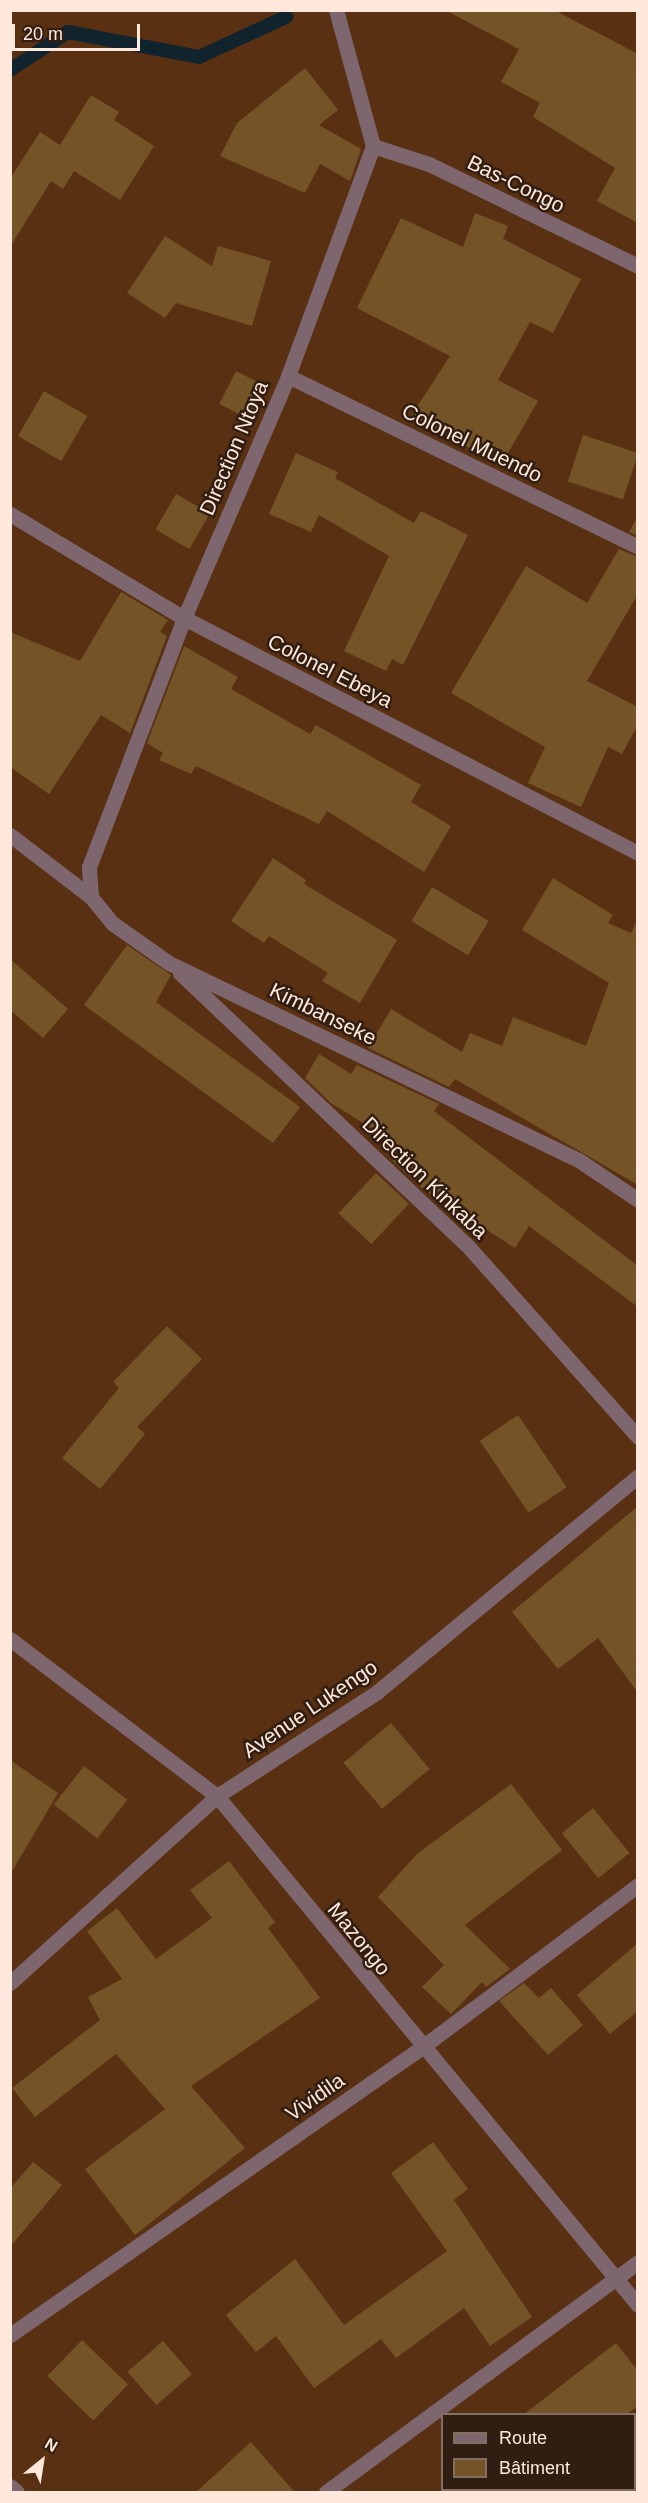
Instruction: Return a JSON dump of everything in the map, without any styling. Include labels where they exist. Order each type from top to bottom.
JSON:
[{"type":"street","points":[[336,10],[373,146]]},
{"type":"street","name":"Bas-Congo","points":[[373,146],[429,164],[638,266]]},
{"type":"street","name":"Direction Ntoya","points":[[91,897],[89,867],[183,618],[288,376],[373,146]]},
{"type":"street","name":"Colonel Muendo","points":[[288,376],[638,547]]},
{"type":"street","name":"Colonel Ebeya","points":[[10,514],[183,618],[638,853]]},
{"type":"street","name":"Kimbanseke","points":[[10,835],[91,897],[112,923],[169,963],[580,1161],[638,1200]]},
{"type":"street","name":"Direction Kinkaba","points":[[169,963],[466,1244],[638,1437]]},
{"type":"street","name":"Avenue Lukengo","points":[[10,1983],[217,1796],[377,1692],[638,1476]]},
{"type":"street","name":"Mazongo","points":[[10,1639],[217,1796],[421,2048],[638,2305]]},
{"type":"street","name":"Vividila","points":[[10,2335],[421,2048],[638,1885]]},
{"type":"street","points":[[326,2493],[638,2262]]},
{"type":"street","points":[[10,2486],[17,2493]]},
{"type":"building","points":[[445,10],[554,10],[638,54],[638,223],[597,201],[615,168],[533,117],[540,103],[501,82],[519,49]]},
{"type":"building","points":[[305,68],[338,110],[319,125],[361,149],[350,181],[320,164],[305,193],[220,156],[237,123]]},
{"type":"building","points":[[91,95],[119,112],[114,120],[154,146],[120,200],[74,171],[63,189],[51,181],[10,247],[10,179],[40,132],[60,145]]},
{"type":"building","points":[[475,213],[508,226],[503,239],[581,279],[553,333],[530,322],[498,380],[538,401],[501,465],[411,416],[450,356],[357,308],[401,218],[463,247]]},
{"type":"building","points":[[165,236],[212,266],[218,246],[271,261],[252,326],[176,303],[165,318],[127,293]]},
{"type":"building","points":[[236,371],[267,387],[250,420],[219,404]]},
{"type":"building","points":[[44,391],[87,416],[61,461],[18,436]]},
{"type":"building","points":[[583,435],[638,453],[623,500],[568,482]]},
{"type":"building","points":[[296,453],[338,472],[335,478],[414,523],[421,511],[468,535],[403,665],[392,659],[386,671],[344,651],[389,556],[319,515],[311,532],[269,514]]},
{"type":"building","points":[[176,494],[210,514],[189,549],[156,530]]},
{"type":"building","points":[[638,516],[638,536],[629,532]]},
{"type":"building","points":[[619,549],[638,557],[638,594],[587,681],[638,707],[638,725],[622,754],[608,747],[581,807],[528,783],[545,747],[451,693],[526,566],[587,603]]},
{"type":"building","points":[[121,592],[168,620],[160,632],[167,636],[130,733],[101,715],[49,794],[10,767],[10,632],[80,661]]},
{"type":"building","points":[[184,646],[238,677],[231,689],[310,734],[316,725],[421,785],[411,802],[451,826],[424,872],[327,811],[319,824],[196,766],[191,774],[159,760],[163,753],[147,743]]},
{"type":"building","points":[[273,858],[306,880],[304,884],[397,940],[360,1003],[322,981],[328,973],[269,936],[264,943],[231,921]]},
{"type":"building","points":[[553,878],[613,915],[608,923],[631,933],[638,918],[638,1185],[455,1079],[449,1087],[368,1048],[391,1009],[462,1052],[470,1033],[502,1046],[513,1017],[586,1046],[609,983],[522,930]]},
{"type":"building","points":[[432,887],[489,921],[468,955],[411,921]]},
{"type":"building","points":[[127,945],[171,975],[156,1002],[300,1107],[273,1143],[84,1005]]},
{"type":"building","points":[[10,959],[68,1009],[43,1038],[10,1010]]},
{"type":"building","points":[[319,1054],[351,1074],[357,1065],[439,1104],[434,1111],[638,1266],[638,1307],[529,1226],[515,1248],[423,1189],[390,1158],[400,1146],[331,1103],[305,1078]]},
{"type":"building","points":[[376,1173],[409,1204],[371,1244],[338,1213]]},
{"type":"building","points":[[167,1326],[202,1359],[137,1427],[145,1434],[100,1489],[62,1458],[119,1388],[113,1382]]},
{"type":"building","points":[[518,1415],[567,1487],[529,1513],[480,1441]]},
{"type":"building","points":[[638,1506],[638,1693],[598,1638],[558,1669],[512,1612]]},
{"type":"building","points":[[391,1723],[430,1769],[382,1809],[344,1763]]},
{"type":"building","points":[[10,1760],[58,1793],[10,1875]]},
{"type":"building","points":[[84,1766],[127,1800],[97,1838],[54,1805]]},
{"type":"building","points":[[511,1784],[562,1850],[465,1925],[510,1969],[486,1987],[482,1982],[451,2014],[422,1987],[444,1965],[378,1897],[417,1854]]},
{"type":"building","points":[[593,1808],[630,1853],[598,1878],[562,1833]]},
{"type":"building","points":[[229,1861],[275,1922],[268,1928],[320,1998],[191,2086],[245,2148],[135,2235],[85,2169],[165,2109],[116,2054],[35,2117],[12,2088],[100,2020],[88,1997],[122,1979],[87,1931],[117,1908],[156,1959],[212,1918],[190,1890]]},
{"type":"building","points":[[638,1943],[638,2011],[610,2034],[577,1995]]},
{"type":"building","points":[[524,1983],[539,1998],[551,1988],[583,2025],[548,2055],[499,2001]]},
{"type":"building","points":[[433,2142],[468,2189],[454,2200],[532,2317],[490,2346],[464,2308],[396,2358],[381,2339],[314,2388],[276,2336],[256,2352],[226,2315],[295,2259],[344,2325],[447,2251],[391,2173]]},
{"type":"building","points":[[33,2162],[62,2185],[10,2247],[10,2189]]},
{"type":"building","points":[[82,2340],[128,2384],[93,2420],[47,2376]]},
{"type":"building","points":[[163,2341],[192,2374],[156,2405],[128,2372]]},
{"type":"building","points":[[616,2343],[638,2371],[638,2406],[629,2413],[526,2413]]},
{"type":"building","points":[[251,2442],[295,2493],[195,2493]]},
{"type":"waterway","points":[[10,70],[68,32],[199,57],[286,17]]}]
